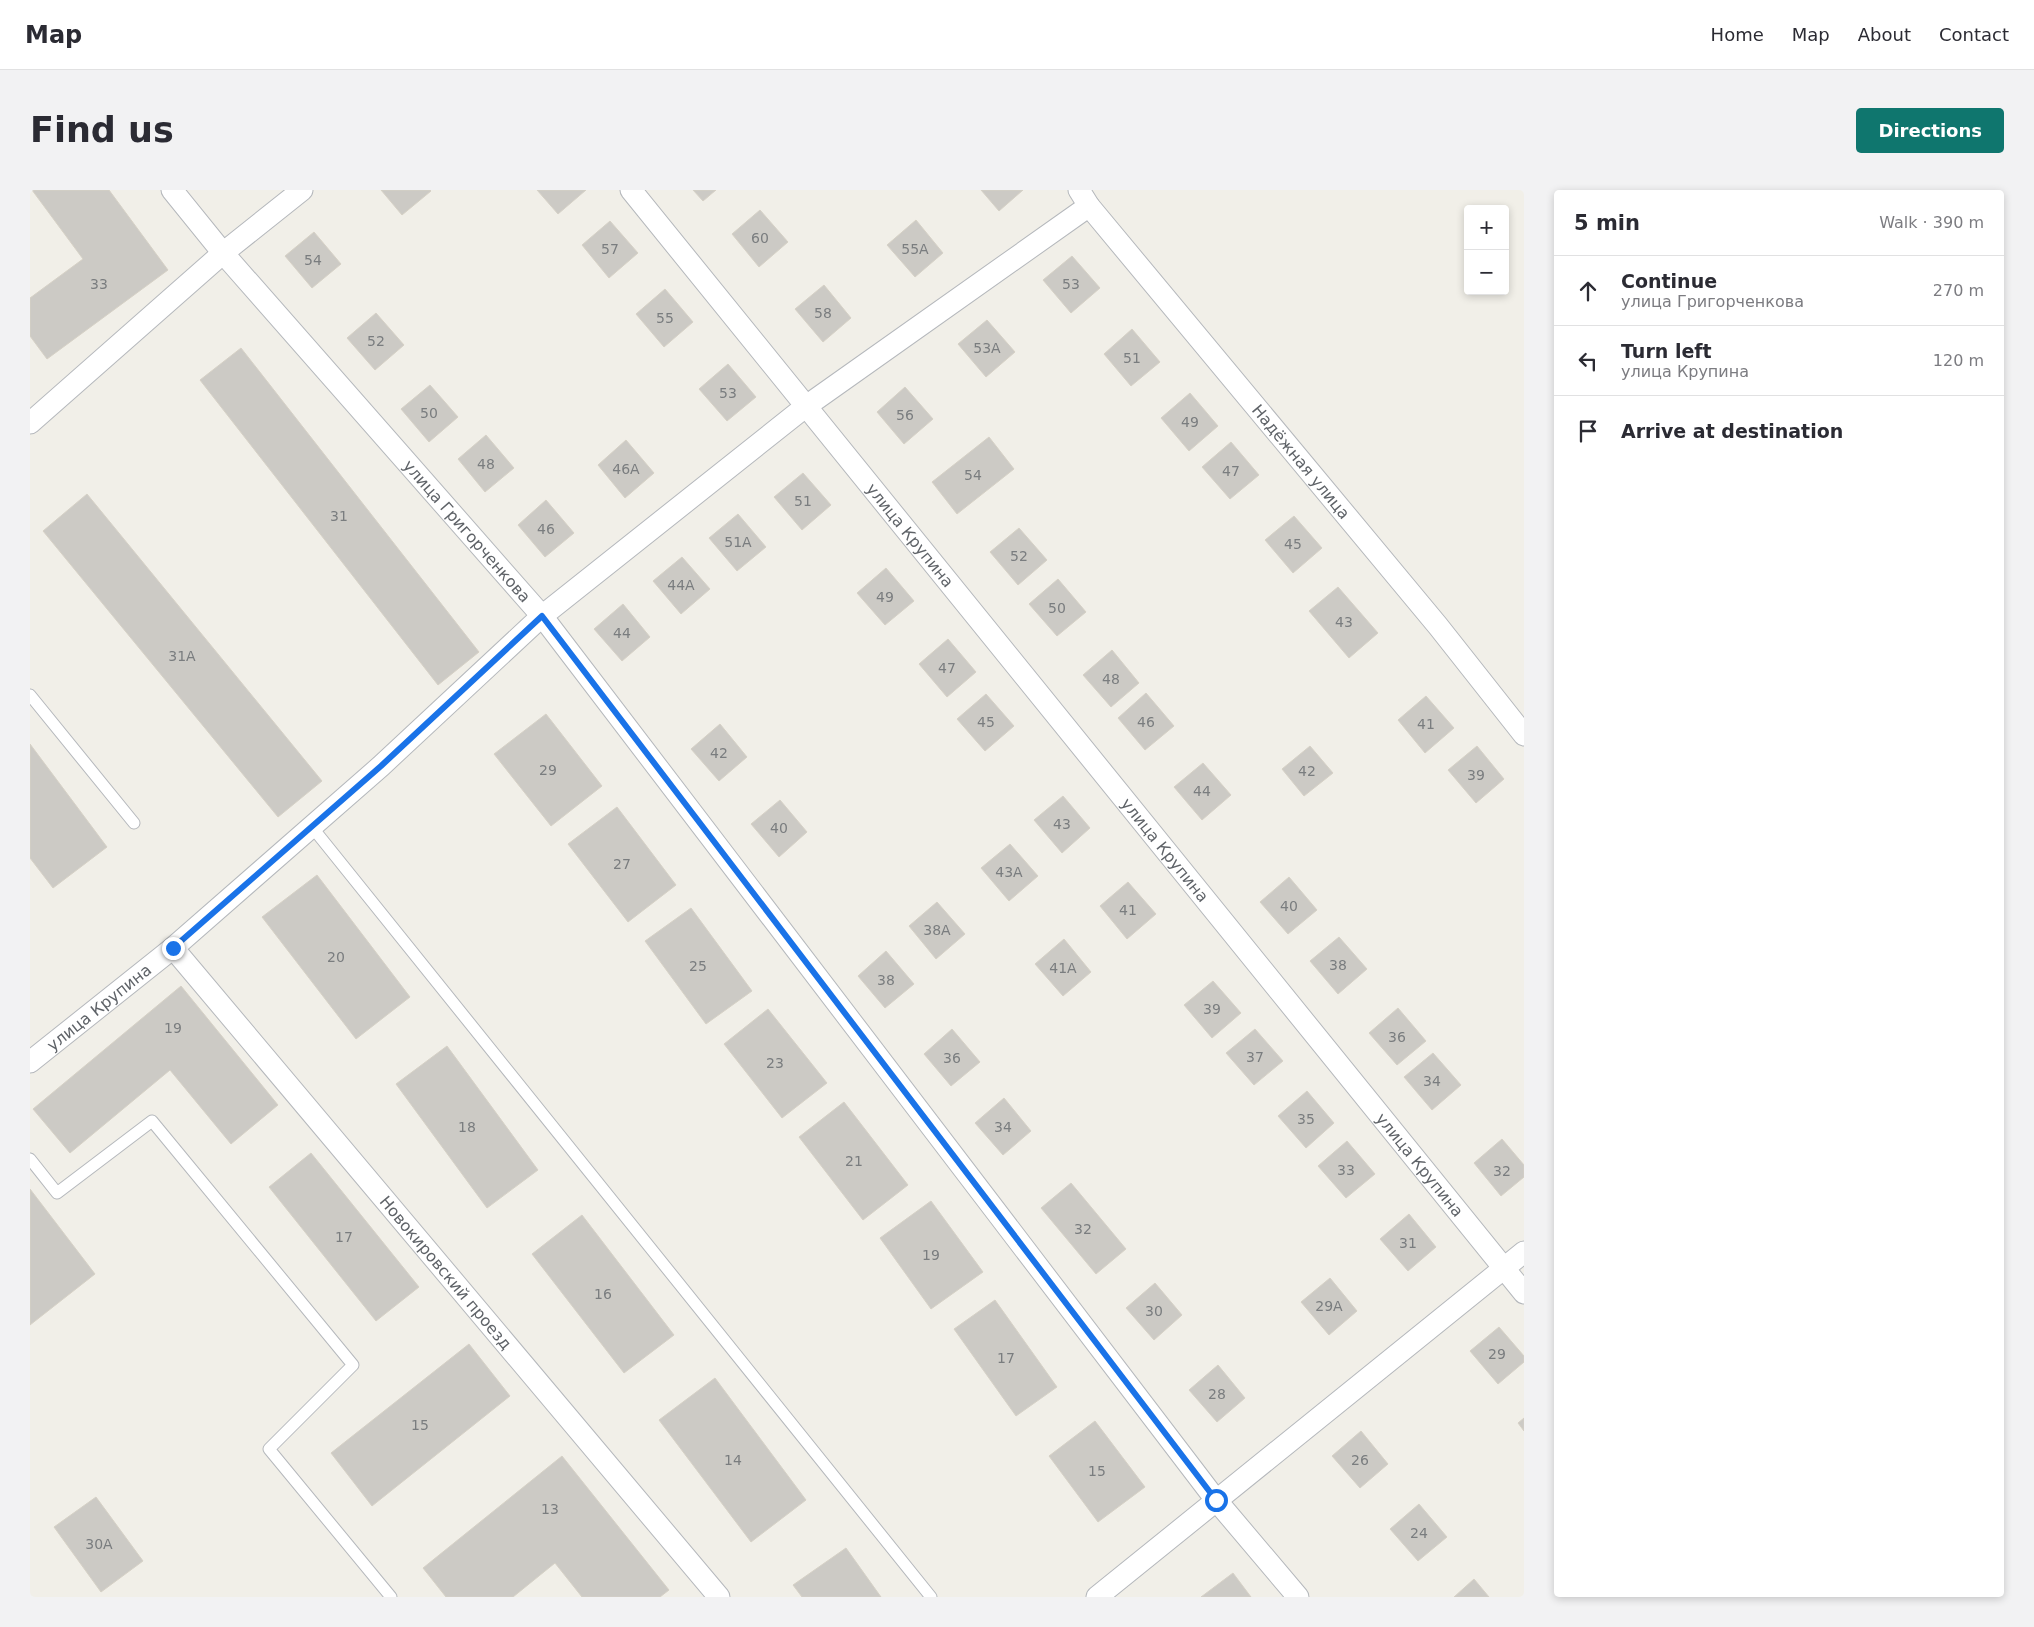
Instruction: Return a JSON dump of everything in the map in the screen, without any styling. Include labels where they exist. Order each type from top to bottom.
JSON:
[{"type":"street","name":"улица Григорченкова","points":[[172,190],[223,253],[542,616],[1216,1500],[1298,1597]]},
{"type":"street","points":[[32,417],[223,253],[302,190]]},
{"type":"street","name":"улица Крупина","points":[[631,190],[1524,1293]]},
{"type":"street","name":"улица Крупина","points":[[30,1062],[173,948],[381,766],[542,616],[805,407],[1084,198]]},
{"type":"street","name":"Надёжная улица","points":[[1084,198],[1438,626],[1524,735]]},
{"type":"street","name":"Новокировский проезд","points":[[173,948],[719,1597]]},
{"type":"street","points":[[1097,1597],[1524,1252]]},
{"type":"lane","points":[[30,695],[134,823]]},
{"type":"lane","points":[[312,826],[931,1597]]},
{"type":"lane","points":[[30,1159],[57,1193],[152,1122],[353,1365],[269,1449],[391,1597]]},
{"type":"building","points":[[32,190],[109,190],[168,270],[47,359],[30,336],[30,298],[83,259]]},
{"type":"building","points":[[381,190],[430,190],[431,191],[402,215]]},
{"type":"building","points":[[537,190],[586,190],[558,214]]},
{"type":"building","points":[[693,190],[716,190],[703,201]]},
{"type":"building","points":[[981,190],[1023,190],[999,211]]},
{"type":"building","points":[[760,210],[788,242],[759,267],[732,234]]},
{"type":"building","points":[[916,220],[943,253],[915,277],[887,245]]},
{"type":"building","points":[[610,221],[638,253],[609,278],[582,245]]},
{"type":"building","points":[[314,232],[341,264],[312,288],[285,256]]},
{"type":"building","points":[[1072,256],[1100,288],[1071,313],[1043,280]]},
{"type":"building","points":[[824,285],[851,318],[823,342],[795,309]]},
{"type":"building","points":[[665,289],[693,322],[664,347],[636,314]]},
{"type":"building","points":[[376,313],[404,345],[375,370],[347,338]]},
{"type":"building","points":[[987,320],[1015,352],[986,377],[958,344]]},
{"type":"building","points":[[1132,329],[1160,362],[1131,386],[1104,354]]},
{"type":"building","points":[[241,348],[479,652],[438,685],[200,380]]},
{"type":"building","points":[[728,364],[756,397],[727,421],[699,389]]},
{"type":"building","points":[[430,385],[458,417],[429,442],[401,409]]},
{"type":"building","points":[[905,387],[933,419],[904,444],[877,412]]},
{"type":"building","points":[[1190,393],[1218,426],[1189,451],[1161,418]]},
{"type":"building","points":[[486,435],[514,468],[485,492],[458,459]]},
{"type":"building","points":[[989,437],[1014,469],[957,514],[932,482]]},
{"type":"building","points":[[626,440],[654,473],[625,498],[598,465]]},
{"type":"building","points":[[1231,442],[1259,475],[1230,499],[1202,467]]},
{"type":"building","points":[[803,473],[831,505],[802,530],[774,497]]},
{"type":"building","points":[[87,494],[322,781],[278,817],[43,531]]},
{"type":"building","points":[[546,500],[574,533],[545,557],[518,525]]},
{"type":"building","points":[[738,514],[766,547],[737,571],[709,538]]},
{"type":"building","points":[[1294,516],[1322,548],[1293,573],[1265,540]]},
{"type":"building","points":[[1019,528],[1047,560],[1018,585],[990,552]]},
{"type":"building","points":[[682,557],[710,589],[681,614],[653,581]]},
{"type":"building","points":[[886,568],[914,601],[885,625],[857,593]]},
{"type":"building","points":[[1058,579],[1086,612],[1057,636],[1029,604]]},
{"type":"building","points":[[1338,587],[1378,633],[1349,658],[1309,611]]},
{"type":"building","points":[[623,604],[650,637],[622,661],[594,629]]},
{"type":"building","points":[[948,639],[976,672],[947,697],[919,664]]},
{"type":"building","points":[[1112,650],[1139,683],[1111,707],[1083,675]]},
{"type":"building","points":[[1146,693],[1174,726],[1145,750],[1118,718]]},
{"type":"building","points":[[986,694],[1014,726],[985,751],[957,719]]},
{"type":"building","points":[[1426,696],[1454,728],[1425,753],[1398,720]]},
{"type":"building","points":[[546,714],[602,786],[551,826],[494,754]]},
{"type":"building","points":[[720,724],[747,757],[719,781],[691,749]]},
{"type":"building","points":[[30,744],[107,847],[53,888],[30,858]]},
{"type":"building","points":[[1310,746],[1333,773],[1304,796],[1282,769]]},
{"type":"building","points":[[1477,746],[1504,779],[1476,803],[1448,770]]},
{"type":"building","points":[[1203,763],[1231,795],[1202,820],[1174,787]]},
{"type":"building","points":[[1063,796],[1090,828],[1062,853],[1034,820]]},
{"type":"building","points":[[780,800],[807,832],[779,857],[751,824]]},
{"type":"building","points":[[617,807],[676,885],[628,922],[568,844]]},
{"type":"building","points":[[1010,844],[1038,876],[1009,901],[981,868]]},
{"type":"building","points":[[317,875],[410,997],[356,1039],[262,917]]},
{"type":"building","points":[[1289,877],[1317,910],[1288,934],[1260,902]]},
{"type":"building","points":[[1128,882],[1156,914],[1127,939],[1100,906]]},
{"type":"building","points":[[937,902],[965,934],[936,959],[909,926]]},
{"type":"building","points":[[691,908],[752,991],[706,1024],[645,941]]},
{"type":"building","points":[[1339,937],[1367,969],[1338,994],[1310,961]]},
{"type":"building","points":[[1064,939],[1091,972],[1063,996],[1035,964]]},
{"type":"building","points":[[886,951],[914,984],[885,1008],[858,976]]},
{"type":"building","points":[[1213,981],[1241,1013],[1212,1038],[1184,1005]]},
{"type":"building","points":[[181,986],[278,1105],[231,1144],[170,1070],[70,1153],[33,1109]]},
{"type":"building","points":[[1398,1008],[1426,1041],[1397,1065],[1369,1033]]},
{"type":"building","points":[[768,1009],[827,1083],[782,1118],[724,1044]]},
{"type":"building","points":[[952,1029],[980,1062],[951,1086],[924,1054]]},
{"type":"building","points":[[1255,1029],[1283,1061],[1254,1085],[1226,1053]]},
{"type":"building","points":[[447,1046],[538,1170],[487,1208],[396,1084]]},
{"type":"building","points":[[1433,1053],[1461,1085],[1432,1110],[1404,1077]]},
{"type":"building","points":[[1307,1091],[1334,1123],[1306,1148],[1278,1116]]},
{"type":"building","points":[[1004,1098],[1031,1131],[1003,1155],[975,1123]]},
{"type":"building","points":[[844,1102],[908,1185],[863,1220],[799,1137]]},
{"type":"building","points":[[1502,1139],[1524,1165],[1524,1177],[1501,1196],[1474,1163]]},
{"type":"building","points":[[1347,1141],[1375,1174],[1346,1198],[1318,1166]]},
{"type":"building","points":[[311,1153],[419,1287],[376,1321],[269,1187]]},
{"type":"building","points":[[1071,1183],[1126,1249],[1096,1274],[1041,1208]]},
{"type":"building","points":[[30,1189],[95,1274],[30,1325]]},
{"type":"building","points":[[931,1201],[983,1272],[931,1309],[880,1238]]},
{"type":"building","points":[[1409,1214],[1436,1247],[1408,1271],[1380,1239]]},
{"type":"building","points":[[582,1215],[674,1335],[624,1373],[532,1254]]},
{"type":"building","points":[[1330,1278],[1357,1311],[1329,1335],[1301,1302]]},
{"type":"building","points":[[1155,1283],[1182,1315],[1154,1340],[1126,1308]]},
{"type":"building","points":[[995,1300],[1057,1387],[1016,1416],[954,1329]]},
{"type":"building","points":[[1499,1327],[1524,1356],[1524,1362],[1498,1384],[1470,1351]]},
{"type":"building","points":[[469,1344],[510,1396],[372,1506],[331,1453]]},
{"type":"building","points":[[1218,1365],[1245,1398],[1217,1422],[1189,1390]]},
{"type":"building","points":[[715,1378],[806,1500],[751,1542],[659,1420]]},
{"type":"building","points":[[1524,1418],[1524,1431],[1518,1423]]},
{"type":"building","points":[[1095,1421],[1145,1487],[1098,1522],[1049,1456]]},
{"type":"building","points":[[1361,1431],[1388,1464],[1360,1488],[1332,1456]]},
{"type":"building","points":[[562,1456],[669,1590],[660,1597],[582,1597],[555,1563],[513,1597],[446,1597],[423,1568]]},
{"type":"building","points":[[96,1497],[143,1561],[101,1592],[54,1527]]},
{"type":"building","points":[[1419,1504],[1447,1537],[1418,1561],[1390,1529]]},
{"type":"building","points":[[846,1548],[881,1597],[802,1597],[793,1585]]},
{"type":"building","points":[[1233,1573],[1251,1597],[1201,1597]]},
{"type":"building","points":[[1474,1579],[1489,1597],[1454,1597]]},
{"type":"route","points":[[173,948],[381,766],[542,616],[1216,1500]]}]
